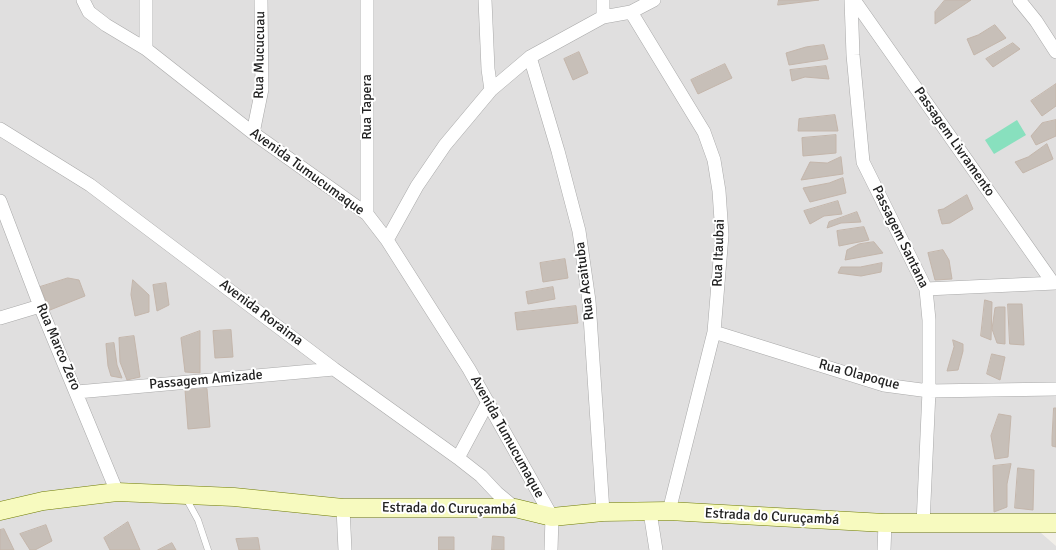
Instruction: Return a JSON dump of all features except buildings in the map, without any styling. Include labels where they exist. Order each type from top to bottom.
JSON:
[{"type":"street","name":"Avenida Tumucumaque","points":[[83,0],[89,12],[106,25],[146,49],[253,133],[366,214],[387,240],[469,369],[552,517]]},
{"type":"street","points":[[146,0],[146,49]]},
{"type":"street","name":"Rua Mucucuau","points":[[253,133],[262,89],[261,0]]},
{"type":"street","name":"Rua Tapera","points":[[366,214],[367,0]]},
{"type":"street","points":[[486,0],[488,68],[491,90]]},
{"type":"street","points":[[603,17],[604,0]]},
{"type":"street","points":[[387,240],[417,186],[445,145],[491,90],[530,56],[603,17],[631,12],[654,0]]},
{"type":"street","name":"Passagem Santana","points":[[851,0],[853,55],[863,162],[926,289],[929,320],[923,524]]},
{"type":"street","name":"Passagem Livramento","points":[[854,0],[1054,283]]},
{"type":"street","points":[[1020,0],[1036,21],[1056,52]]},
{"type":"street","name":"Rua Itaubai","points":[[631,12],[704,132],[714,160],[722,235],[714,332],[669,511]]},
{"type":"street","name":"Rua Acaituba","points":[[530,56],[558,151],[579,231],[589,301],[603,512]]},
{"type":"street","name":"Avenida Roraima","points":[[0,129],[90,185],[334,368],[458,458],[481,476],[497,493],[515,508]]},
{"type":"street","name":"Rua Marco Zero","points":[[0,201],[40,306],[77,392],[117,492]]},
{"type":"street","points":[[926,289],[1054,283]]},
{"type":"street","points":[[0,318],[40,306]]},
{"type":"street","name":"Rua Olapoque","points":[[714,332],[884,385],[928,391],[1056,389]]},
{"type":"street","name":"Passagem Amizade","points":[[77,392],[334,368]]},
{"type":"street","points":[[458,458],[488,402]]},
{"type":"street","name":"Estrada do Curuçambá","points":[[0,511],[43,501],[117,492],[234,497],[343,508],[515,508],[552,517],[603,512],[669,511],[885,523],[1056,523]]},
{"type":"street","points":[[343,508],[345,550]]},
{"type":"street","points":[[650,512],[656,550]]},
{"type":"street","points":[[551,550],[552,517]]},
{"type":"street","points":[[884,550],[885,523]]},
{"type":"lane","points":[[186,496],[198,520],[208,550]]},
{"type":"shaded area","points":[[0,0],[1056,0],[1056,524],[1033,526],[1056,546],[1056,550],[0,550]]},
{"type":"green space","points":[[1017,120],[1026,135],[994,154],[985,140]]}]
